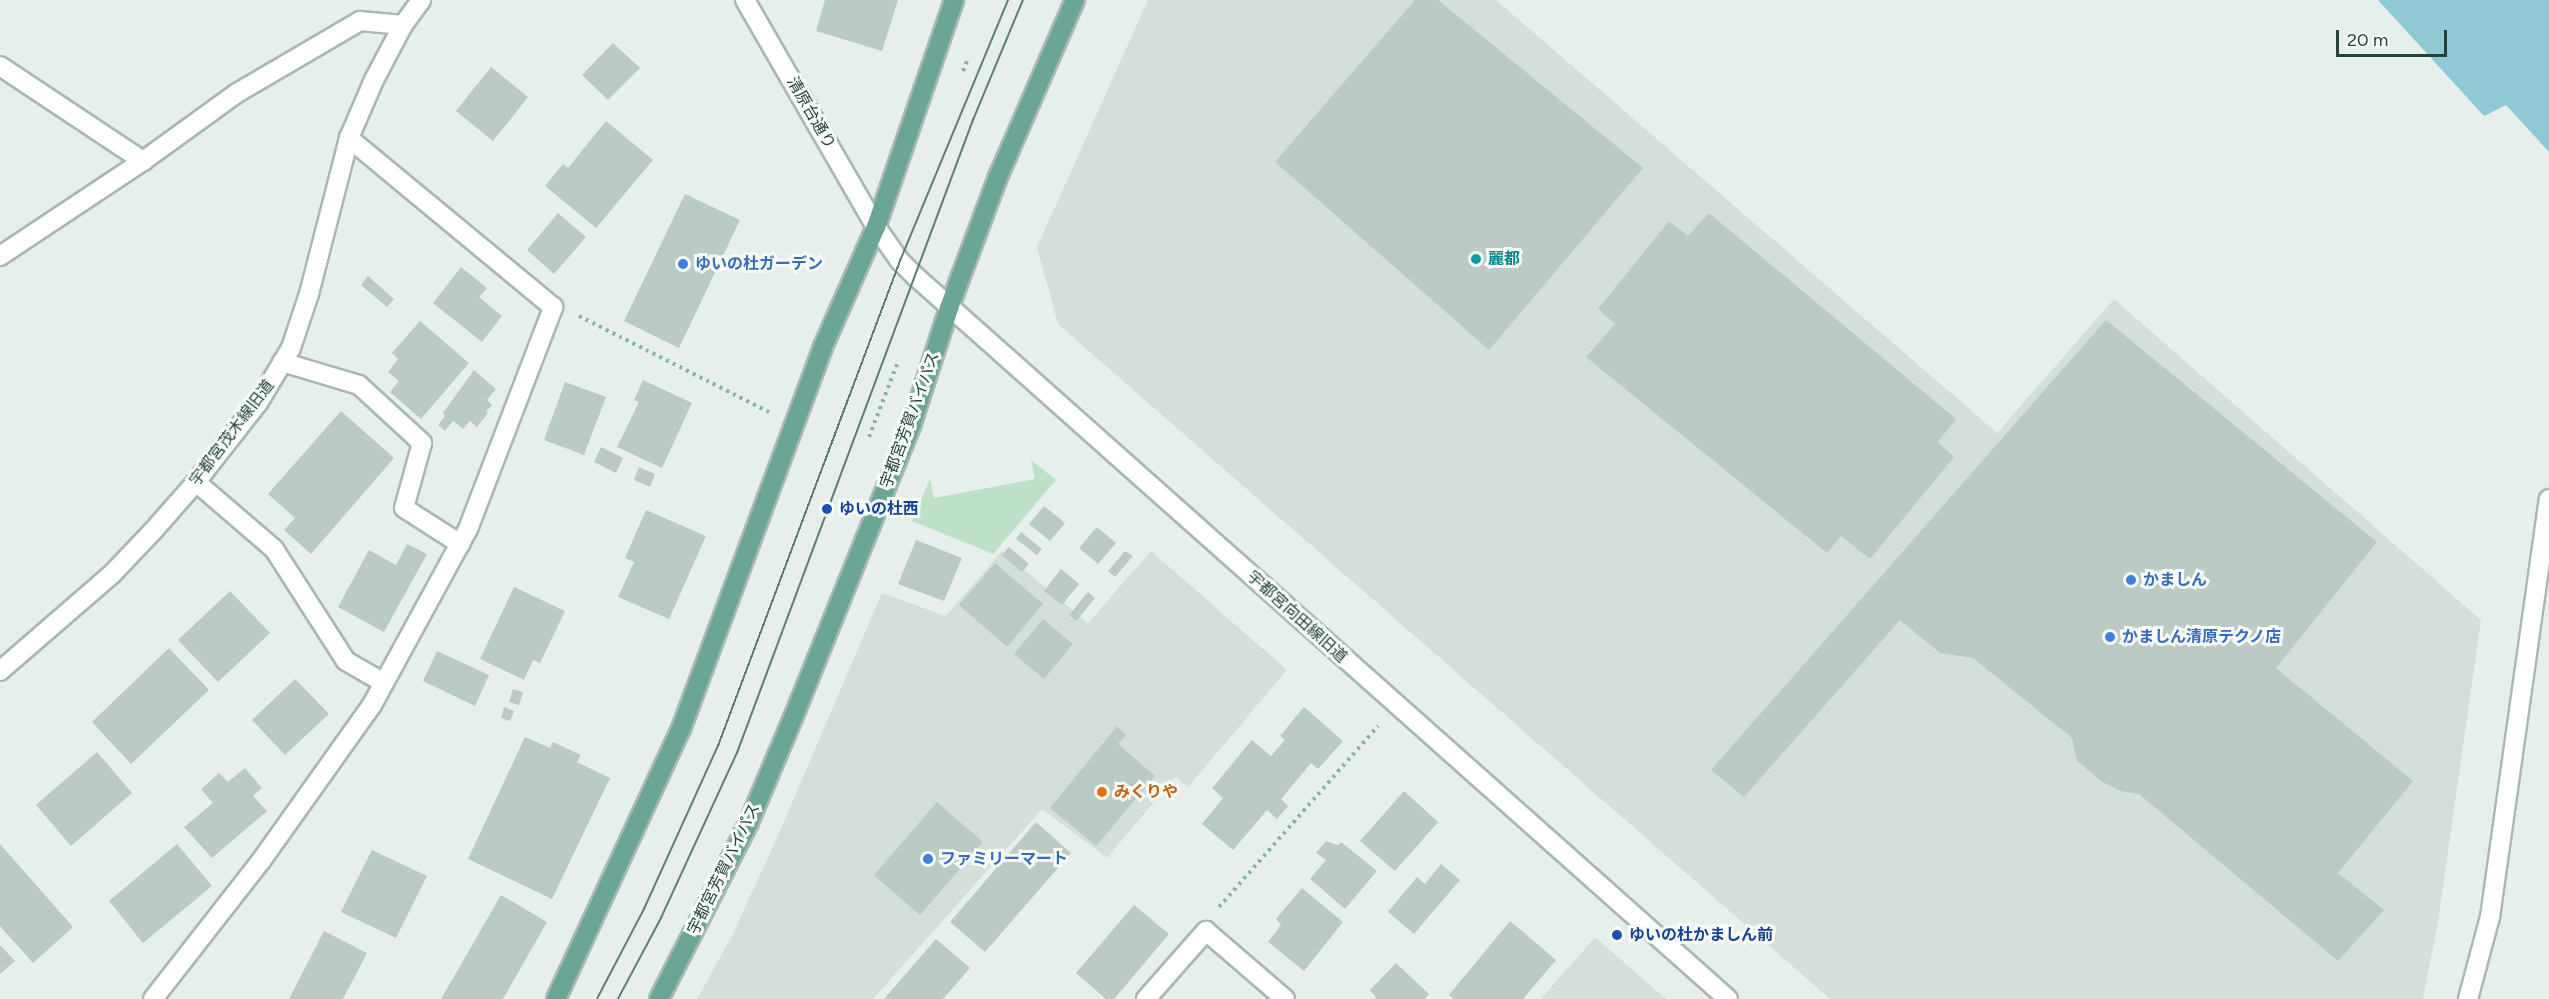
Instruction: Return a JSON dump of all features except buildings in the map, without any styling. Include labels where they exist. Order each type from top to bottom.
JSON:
[{"type":"main road","points":[[556,999],[681,729],[823,347],[876,227],[954,0]]},
{"type":"main road","name":"宇都宮芳賀バイパス","points":[[659,999],[749,822],[793,718],[911,426],[949,308],[998,177],[1075,0]]},
{"type":"street","name":"宇都宮茂木線旧道","points":[[0,671],[112,574],[196,482],[258,403],[291,348],[309,294],[349,138],[374,80],[403,25],[421,0]]},
{"type":"street","name":"清原台通り","points":[[745,0],[876,227]]},
{"type":"street","points":[[0,256],[143,161],[237,93],[360,21],[403,25]]},
{"type":"street","points":[[0,66],[143,161]]},
{"type":"street","points":[[154,999],[261,861],[372,705],[460,544],[553,307],[349,138]]},
{"type":"street","name":"宇都宮向田線旧道","points":[[876,227],[900,261],[949,308],[1728,999]]},
{"type":"street","points":[[282,362],[359,385],[422,442],[404,508],[460,544]]},
{"type":"street","points":[[196,482],[274,549],[346,661],[384,683]]},
{"type":"street","points":[[2468,999],[2490,918],[2549,499]]},
{"type":"street","points":[[1146,999],[1206,931],[1285,999]]},
{"type":"path","points":[[553,307],[570,312],[770,412]]},
{"type":"path","points":[[869,437],[897,364]]},
{"type":"path","points":[[1206,931],[1209,919],[1397,705]]},
{"type":"shaded area","points":[[1148,0],[1496,0],[1997,433],[2114,299],[2481,620],[2438,922],[2423,999],[1830,999],[1058,324],[1037,247]]},
{"type":"shaded area","points":[[1002,551],[1088,623],[1151,551],[1287,670],[1188,787],[1175,777],[1107,858],[1042,809],[873,999],[697,999],[732,936],[780,831],[882,593],[946,616]]},
{"type":"shaded area","points":[[1595,937],[1666,999],[1541,999]]},
{"type":"green space","points":[[1031,460],[1056,480],[993,554],[912,521],[930,479],[934,498],[1035,479]]},
{"type":"water","points":[[2378,0],[2549,0],[2549,152],[2506,105],[2484,116]]},
{"type":"tram line","points":[[597,999],[644,909],[718,746],[900,261],[1008,0]]},
{"type":"tram line","points":[[618,999],[661,918],[737,753],[973,120],[1023,0]]},
{"type":"place","name":"麗都","points":[[1476,259]]},
{"type":"place","name":"ゆいの杜ガーデン","points":[[683,264]]},
{"type":"place","name":"ゆいの杜西","points":[[827,509]]},
{"type":"place","name":"かましん","points":[[2131,580]]},
{"type":"place","name":"かましん清原テクノ店","points":[[2110,637]]},
{"type":"place","name":"みくりや","points":[[1102,792]]},
{"type":"place","name":"ファミリーマート","points":[[928,859]]},
{"type":"place","name":"ゆいの杜かましん前","points":[[1617,935]]}]
